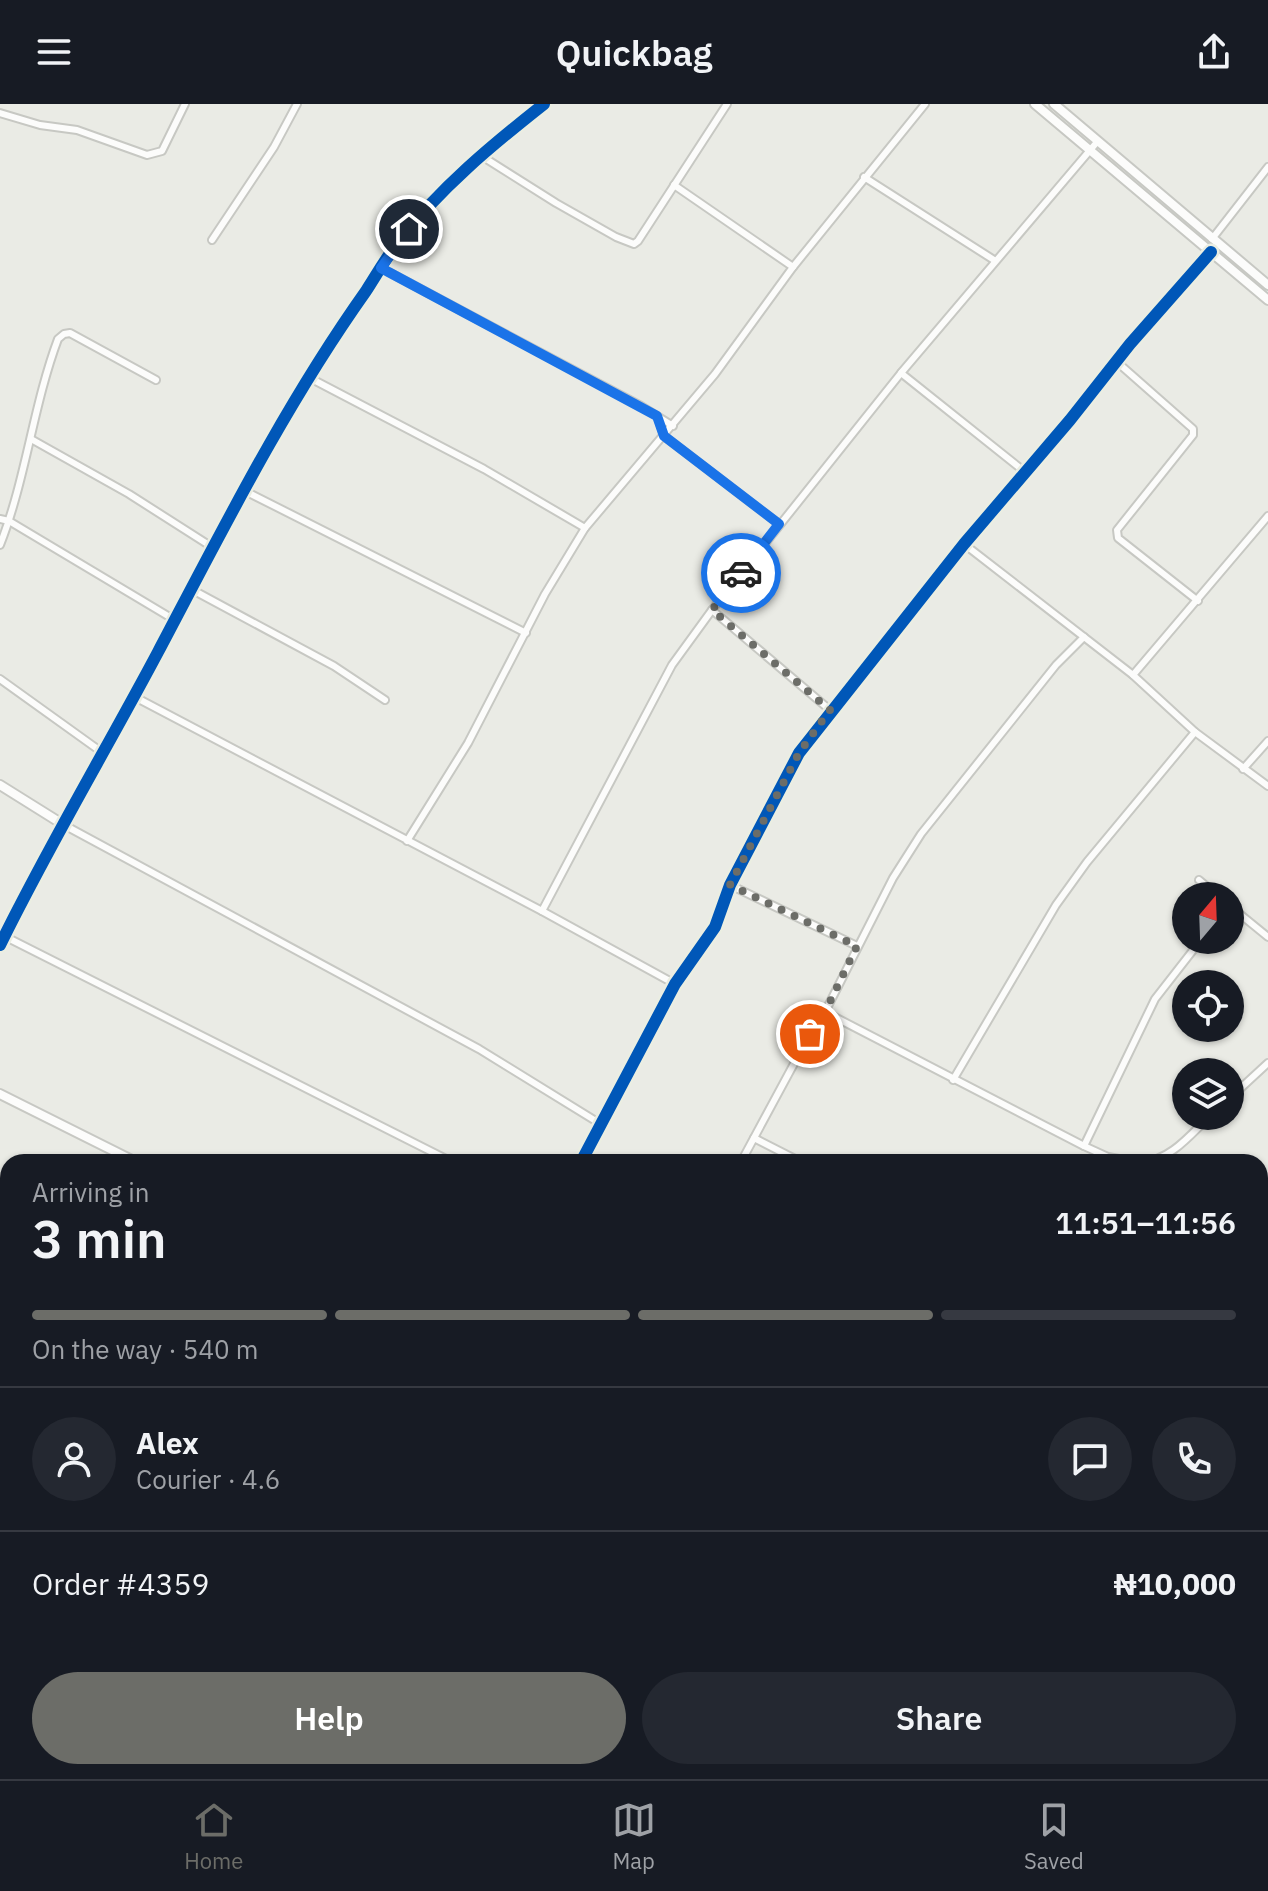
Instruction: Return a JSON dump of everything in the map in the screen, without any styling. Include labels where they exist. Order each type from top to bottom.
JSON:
[{"type":"street","points":[[0,113],[40,125],[77,130],[147,155],[162,151],[185,104]]},
{"type":"street","points":[[212,240],[274,147],[297,104]]},
{"type":"street","points":[[436,1154],[2,940],[189,588],[308,377],[412,225],[480,155],[543,104]]},
{"type":"street","points":[[480,155],[629,244],[638,241],[727,104]]},
{"type":"street","points":[[407,841],[468,743],[585,528],[715,374],[793,267],[925,104]]},
{"type":"street","points":[[1035,104],[1268,300]]},
{"type":"street","points":[[1054,104],[1268,285]]},
{"type":"street","points":[[542,911],[672,665],[779,524],[901,373],[1097,142]]},
{"type":"street","points":[[1212,239],[1268,167]]},
{"type":"street","points":[[864,177],[994,260]]},
{"type":"street","points":[[674,185],[793,267]]},
{"type":"street","points":[[585,1154],[675,984],[715,927],[730,885],[799,753],[964,544],[1130,344],[1211,252]]},
{"type":"street","points":[[381,268],[673,426]]},
{"type":"street","points":[[0,545],[58,339],[70,333],[156,380]]},
{"type":"street","points":[[1117,362],[1193,429],[1193,435],[1117,530],[1118,538],[1198,601]]},
{"type":"street","points":[[901,373],[1025,472]]},
{"type":"street","points":[[308,377],[484,469],[585,528]]},
{"type":"street","points":[[657,416],[664,436],[779,524]]},
{"type":"street","points":[[31,439],[129,494],[212,547]]},
{"type":"street","points":[[243,490],[526,633]]},
{"type":"street","points":[[1133,675],[1268,516]]},
{"type":"street","points":[[0,519],[9,521],[173,619]]},
{"type":"street","points":[[964,544],[1133,675],[1195,732],[1268,786]]},
{"type":"street","points":[[189,588],[334,666],[385,700]]},
{"type":"street","points":[[712,610],[830,710]]},
{"type":"street","points":[[745,1154],[825,1012],[893,878],[921,834],[1056,665],[1084,637]]},
{"type":"street","points":[[0,679],[103,753]]},
{"type":"street","points":[[133,696],[675,984]]},
{"type":"street","points":[[953,1080],[1056,905],[1087,862],[1195,732]]},
{"type":"street","points":[[1243,769],[1268,741]]},
{"type":"street","points":[[0,785],[64,825],[479,1049],[599,1123]]},
{"type":"street","points":[[730,885],[857,946]]},
{"type":"street","points":[[1244,917],[1268,937]]},
{"type":"street","points":[[1084,1146],[1155,999],[1190,954]]},
{"type":"street","points":[[825,1012],[1101,1154]]},
{"type":"street","points":[[1244,1085],[1268,1063]]},
{"type":"street","points":[[0,1094],[120,1154]]},
{"type":"street","points":[[1167,1154],[1194,1130]]},
{"type":"street","points":[[754,1138],[785,1154]]},
{"type":"cycle path","points":[[0,945],[256,468],[336,334],[390,253],[432,203],[467,168],[544,104]]},
{"type":"cycle path","points":[[585,1154],[675,984],[715,927],[730,885],[799,753],[964,544],[1130,344],[1211,252]]},
{"type":"way so far","points":[[741,573],[712,610],[830,710],[799,753],[730,885],[857,946],[825,1012],[810,1034]]},
{"type":"route","points":[[409,229],[381,268],[657,416],[664,436],[779,524],[741,573]]}]
